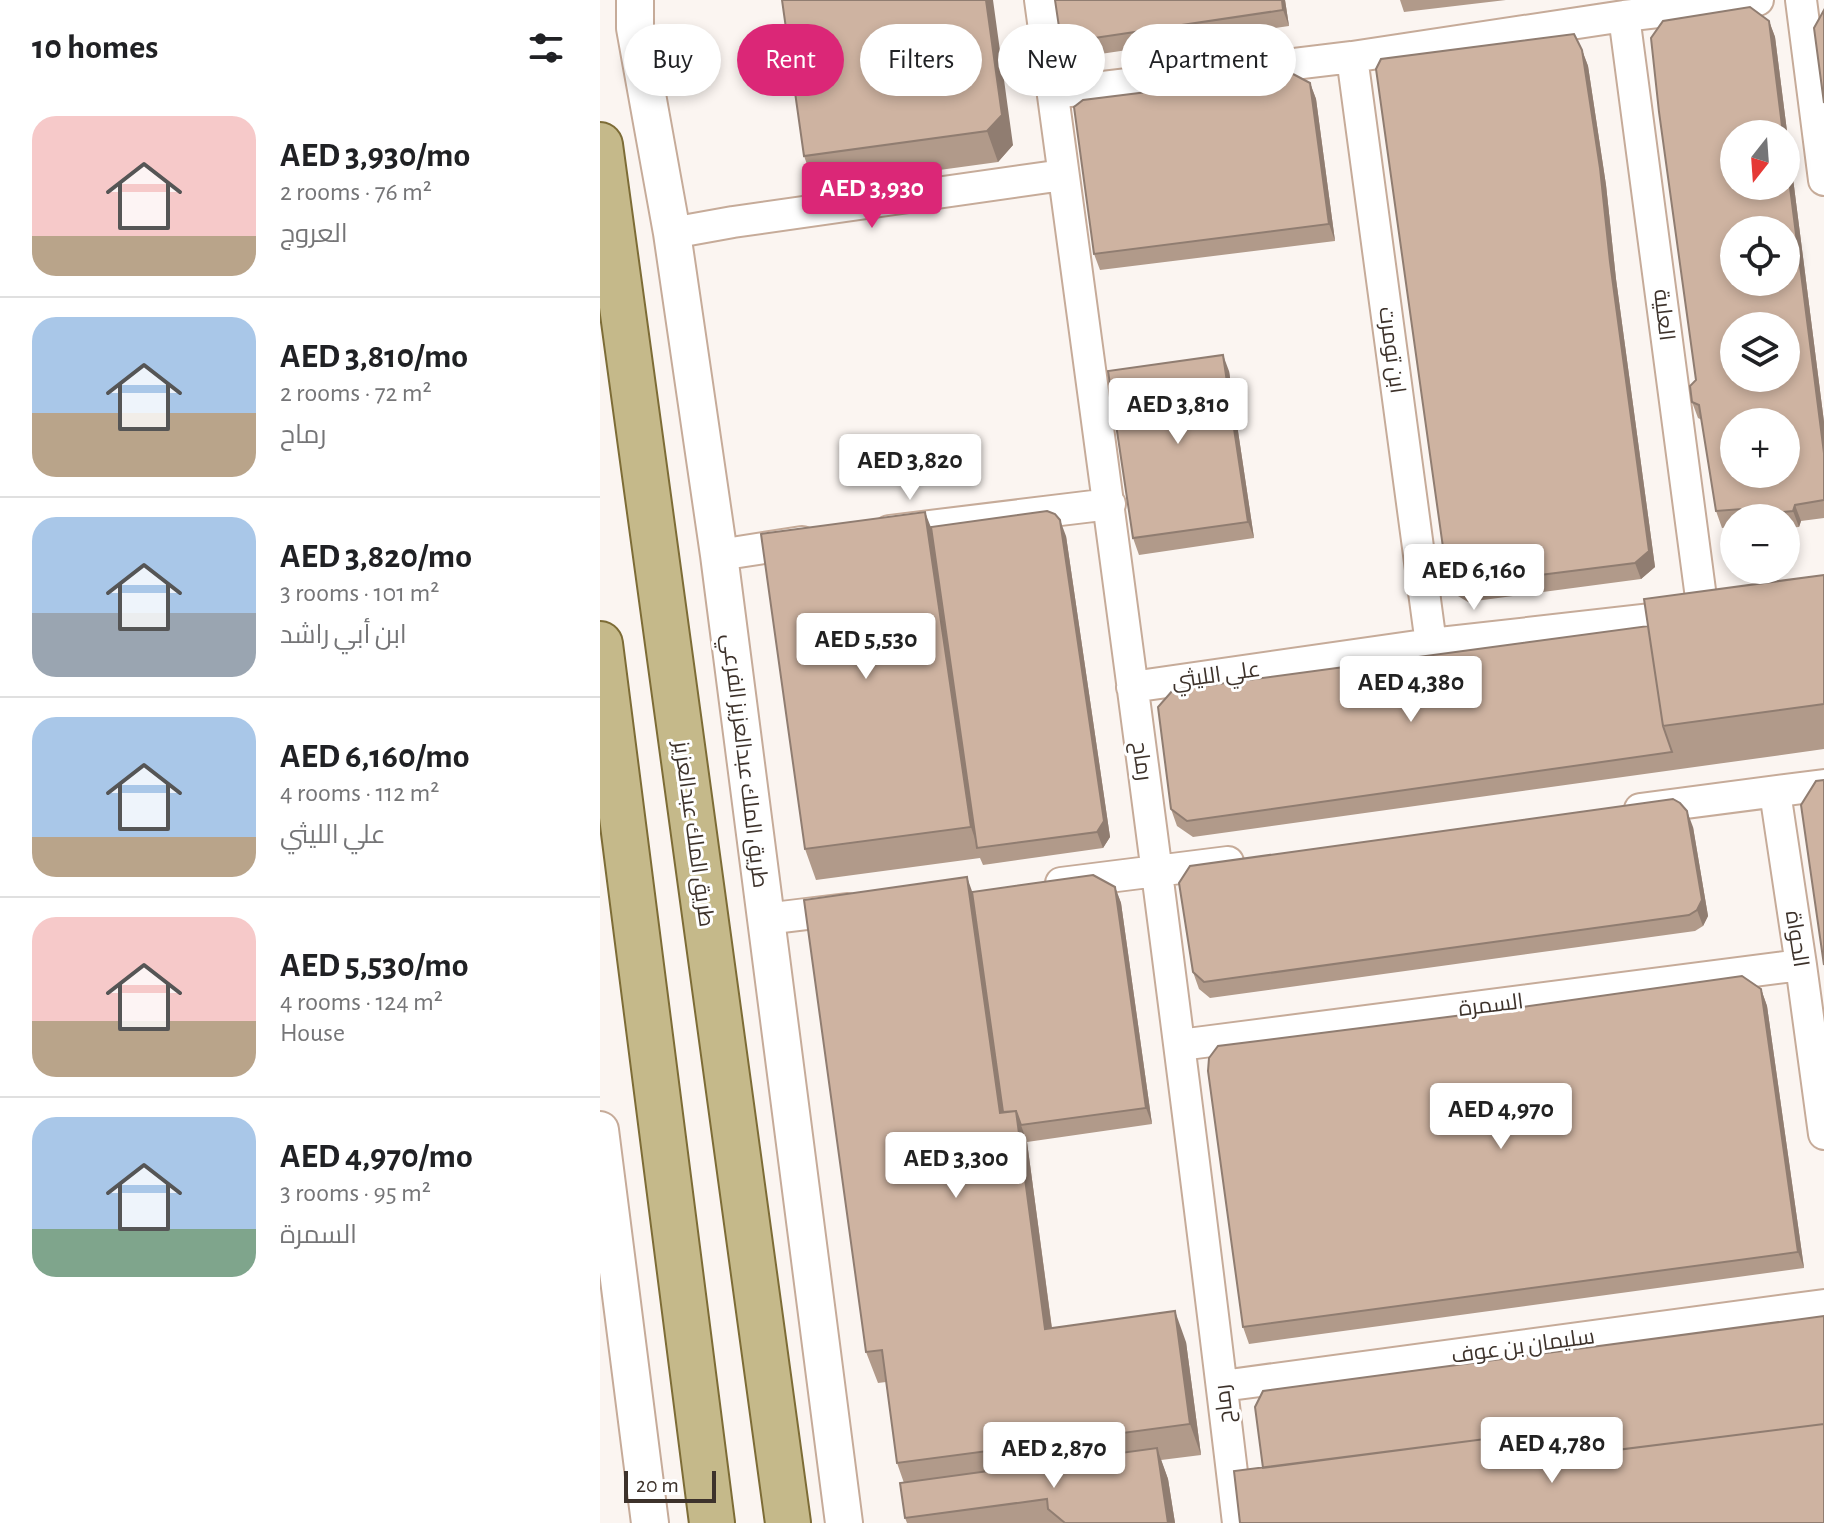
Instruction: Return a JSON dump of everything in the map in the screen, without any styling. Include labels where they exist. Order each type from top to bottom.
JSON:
[{"type":"main road","name":"طريق الملك عبدالعزيز","points":[[600,145],[788,1523]]},
{"type":"main road","points":[[600,644],[712,1523]]},
{"type":"street","name":"رماح","points":[[1040,0],[1043,24]]},
{"type":"street","points":[[1105,87],[1352,57],[1624,16],[1758,0]]},
{"type":"street","points":[[1801,0],[1824,180]]},
{"type":"street","name":"طريق الملك عبدالعزيز الفرعي","points":[[632,7],[672,233],[719,555],[844,1523]]},
{"type":"street","name":"العلية","points":[[1624,16],[1703,613]]},
{"type":"street","name":"ابن تومرت","points":[[1352,57],[1431,644]]},
{"type":"street","name":"رماح","points":[[1053,96],[1180,1045],[1238,1523]]},
{"type":"street","points":[[672,233],[1063,175]]},
{"type":"street","points":[[861,535],[1110,504]]},
{"type":"street","points":[[719,555],[830,539]]},
{"type":"street","name":"علي الليثي","points":[[1132,687],[1431,644],[1733,609]]},
{"type":"street","points":[[1616,812],[1824,785]]},
{"type":"street","name":"الحواة","points":[[1775,792],[1824,1134]]},
{"type":"street","points":[[1034,886],[1252,859]]},
{"type":"street","points":[[765,919],[882,905]]},
{"type":"street","name":"السمرة","points":[[1180,1045],[1801,965]]},
{"type":"street","points":[[600,1130],[650,1523]]},
{"type":"street","name":"سليمان بن عوف","points":[[1222,1386],[1824,1305]]},
{"type":"building","points":[[782,0],[986,0],[1002,115],[987,131],[804,156],[796,96],[844,96],[844,24],[785,24]]},
{"type":"building","points":[[1055,0],[1282,0],[1283,10],[1189,24],[1121,24],[1121,34],[1105,36],[1105,24],[1059,24]]},
{"type":"building","points":[[1750,7],[1769,21],[1781,120],[1720,120],[1720,200],[1792,200],[1794,216],[1720,216],[1720,296],[1800,296],[1800,265],[1824,453],[1824,500],[1800,504],[1720,504],[1720,511],[1716,511],[1699,405],[1692,402],[1690,386],[1696,380],[1651,38],[1663,21]]},
{"type":"building","points":[[1824,10],[1824,103],[1814,28]]},
{"type":"building","points":[[1574,34],[1582,50],[1600,168],[1649,551],[1635,563],[1462,585],[1447,576],[1376,69],[1381,59]]},
{"type":"building","points":[[1296,76],[1310,83],[1329,224],[1094,254],[1074,107],[1083,100],[1121,95],[1296,96]]},
{"type":"building","points":[[1223,355],[1248,522],[1133,538],[1108,371]]},
{"type":"building","points":[[1047,511],[1060,520],[1104,821],[1097,832],[977,848],[931,527]]},
{"type":"building","points":[[925,512],[971,827],[805,849],[761,534]]},
{"type":"building","points":[[1824,575],[1824,704],[1663,726],[1644,599],[1756,584],[1800,584],[1800,578]]},
{"type":"building","points":[[1648,626],[1663,726],[1672,752],[1187,821],[1171,809],[1158,707],[1173,690]]},
{"type":"building","points":[[1824,780],[1824,965],[1801,805],[1816,781]]},
{"type":"building","points":[[1673,799],[1687,811],[1702,900],[1697,910],[1689,915],[1204,982],[1193,972],[1179,883],[1190,866]]},
{"type":"building","points":[[1093,875],[1115,887],[1146,1108],[1021,1125],[1016,1111],[1003,1112],[972,892]]},
{"type":"building","points":[[967,877],[1000,1113],[1016,1111],[1045,1329],[1175,1311],[1190,1424],[897,1463],[882,1350],[866,1352],[804,900]]},
{"type":"building","points":[[1742,976],[1761,989],[1798,1252],[1243,1327],[1208,1071],[1209,1058],[1218,1046]]},
{"type":"building","points":[[1824,1316],[1824,1424],[1515,1463],[1508,1436],[1263,1468],[1255,1407],[1263,1391]]},
{"type":"building","points":[[1824,1424],[1824,1523],[1240,1523],[1234,1471],[1508,1436],[1512,1463]]},
{"type":"building","points":[[1157,1448],[1168,1523],[1065,1523],[1048,1509],[1047,1499],[905,1518],[900,1483]]}]
